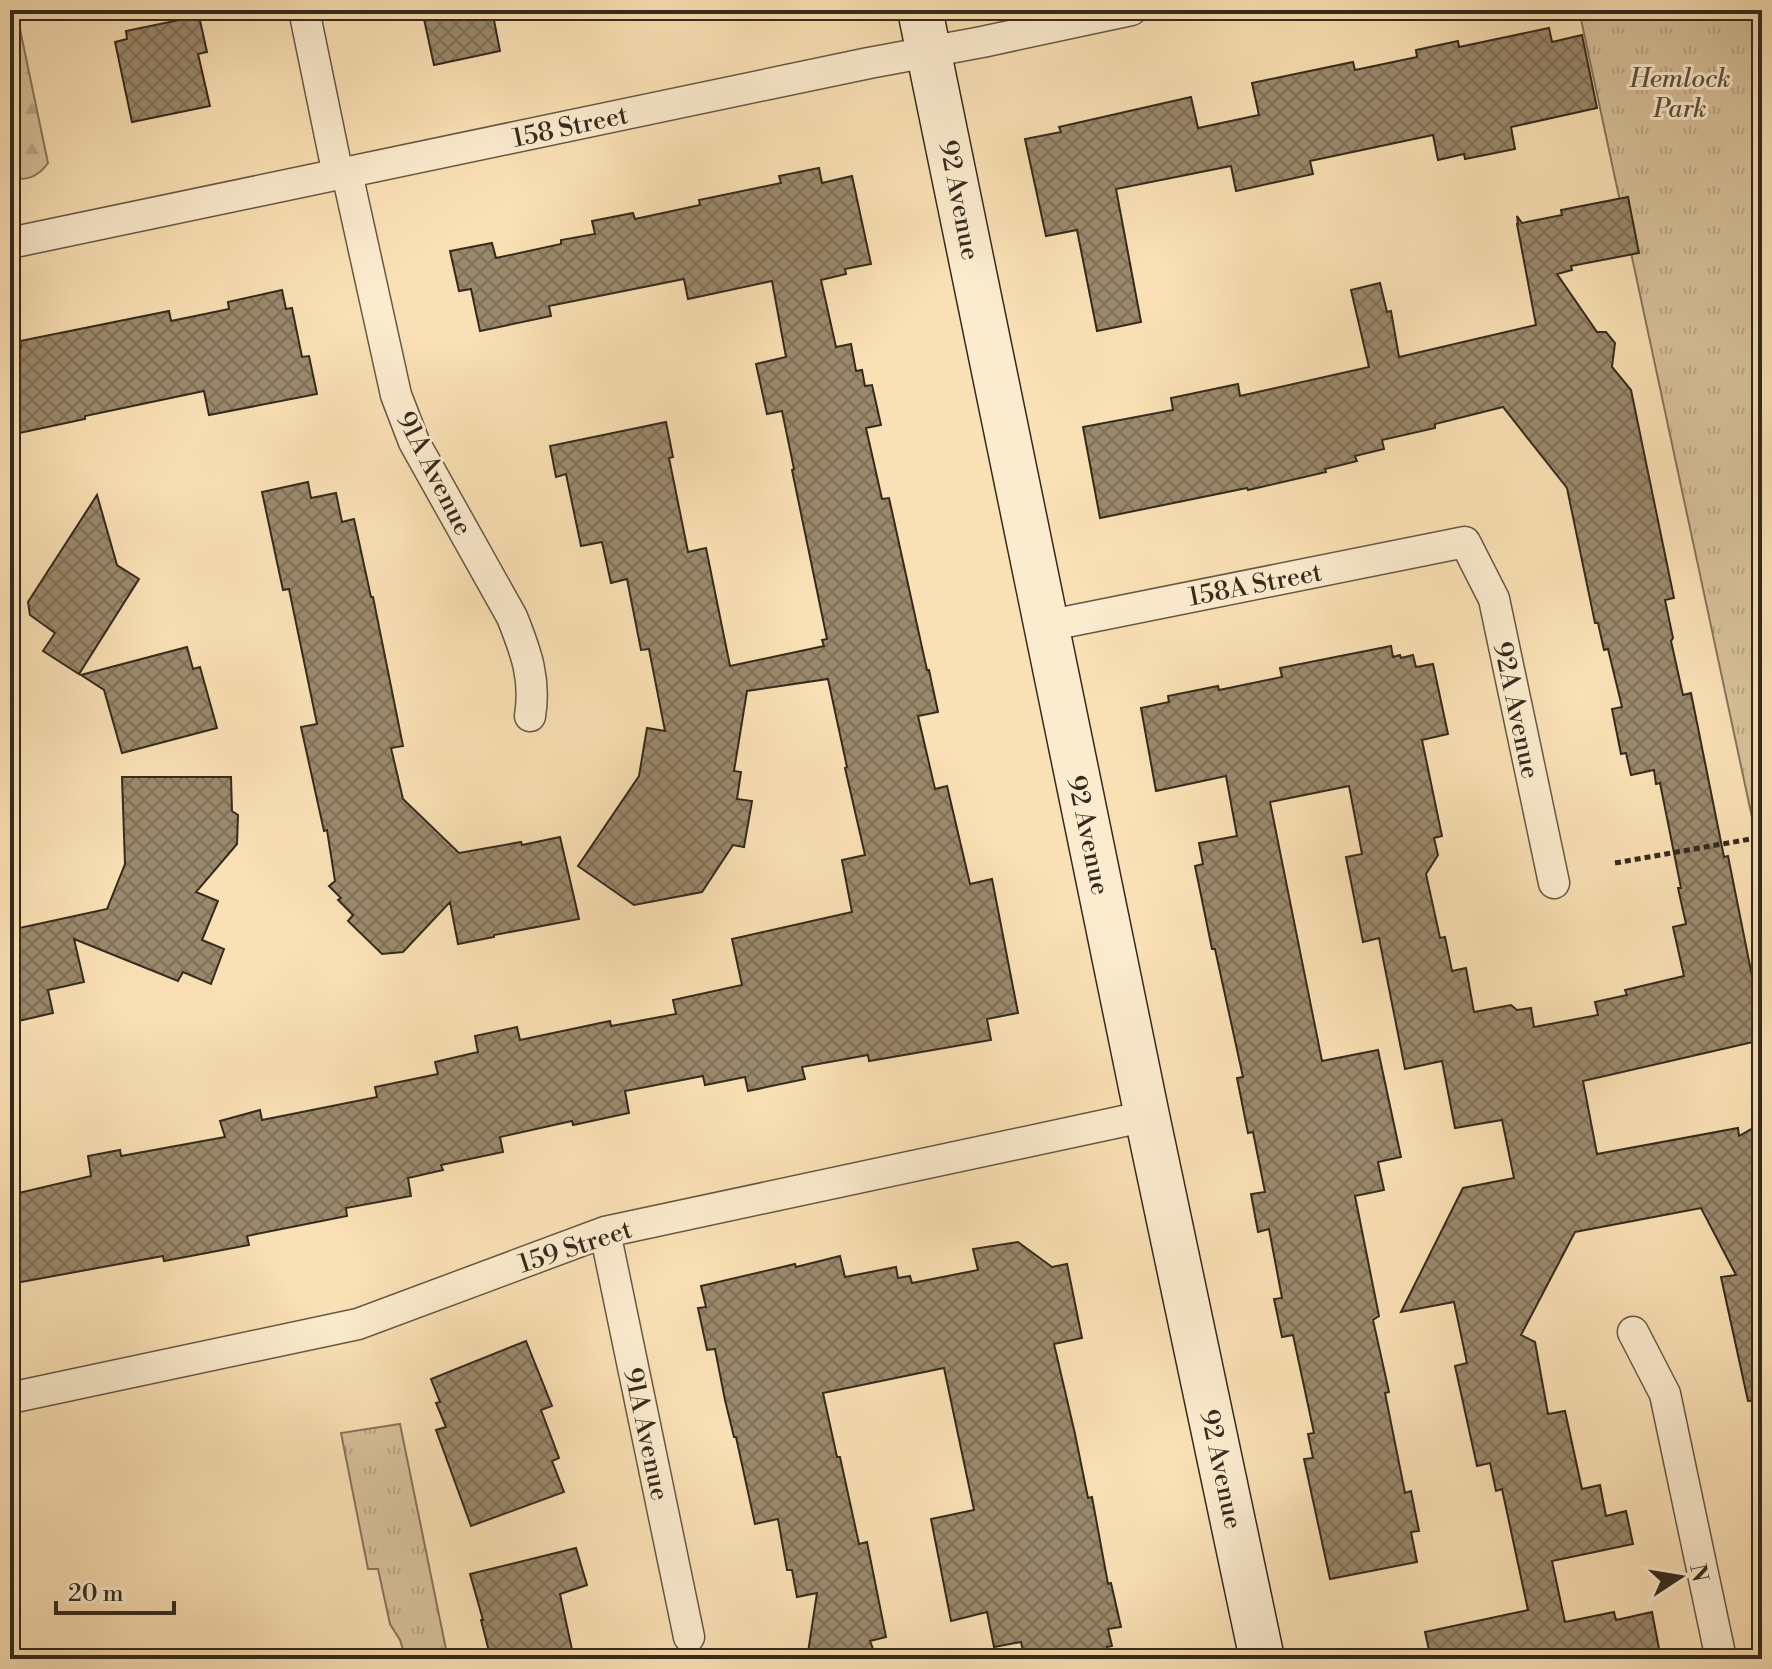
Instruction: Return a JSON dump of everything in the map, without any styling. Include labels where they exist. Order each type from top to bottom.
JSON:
[{"type":"street","name":"91A Avenue","points":[[304,10],[396,395],[414,442],[512,617],[531,671],[533,696],[530,716]]},
{"type":"street","name":"158 Street","points":[[10,243],[342,174],[925,30],[982,42],[1131,10]]},
{"type":"street","name":"92 Avenue","points":[[925,30],[1147,1116],[1262,1659]]},
{"type":"street","name":"158A Street","points":[[1046,626],[1465,542]]},
{"type":"street","name":"92A Avenue","points":[[1465,542],[1494,599],[1554,883]]},
{"type":"street","name":"159 Street","points":[[10,1398],[358,1324],[605,1232],[1147,1116]]},
{"type":"street","name":"91A Avenue","points":[[605,1232],[689,1637]]},
{"type":"street","points":[[1633,1332],[1665,1394],[1721,1659]]},
{"type":"path","points":[[1615,863],[1762,837]]},
{"type":"green space","points":[[10,10],[16,10],[48,163],[36,175],[21,179],[10,177]]},
{"type":"green space","name":"Hemlock Park","points":[[1579,10],[1762,10],[1762,864]]},
{"type":"green space","points":[[400,1424],[448,1659],[406,1659],[400,1640],[390,1624],[378,1569],[368,1569],[341,1433]]},
{"type":"building","points":[[422,10],[492,10],[500,51],[434,65]]},
{"type":"building","points":[[199,16],[207,52],[198,54],[210,106],[132,122],[115,42],[127,39],[126,31]]},
{"type":"building","points":[[1549,28],[1552,42],[1582,35],[1597,108],[1511,127],[1515,149],[1465,159],[1464,154],[1438,160],[1433,135],[1310,161],[1313,174],[1236,191],[1231,166],[1116,189],[1141,322],[1097,331],[1077,230],[1046,236],[1025,139],[1061,132],[1059,127],[1191,97],[1198,128],[1259,115],[1252,83],[1353,62],[1355,70],[1417,57],[1416,50],[1458,41],[1459,47]]},
{"type":"building","points":[[819,168],[822,183],[852,176],[871,264],[845,269],[846,274],[821,280],[836,347],[851,344],[856,371],[862,370],[865,386],[872,385],[881,425],[866,428],[882,499],[889,498],[938,712],[918,716],[935,789],[947,786],[970,884],[992,879],[1018,1013],[987,1019],[991,1040],[869,1061],[868,1055],[802,1067],[805,1079],[748,1091],[745,1077],[705,1085],[703,1076],[625,1091],[629,1113],[573,1125],[572,1121],[500,1137],[503,1152],[441,1165],[443,1170],[408,1178],[411,1196],[346,1208],[347,1216],[247,1236],[249,1245],[164,1261],[163,1256],[10,1284],[10,1195],[91,1176],[88,1156],[120,1150],[121,1156],[225,1137],[220,1121],[260,1110],[262,1120],[377,1097],[375,1087],[438,1074],[435,1062],[478,1052],[475,1036],[517,1027],[520,1040],[610,1021],[611,1026],[676,1014],[673,1000],[742,985],[732,939],[852,912],[842,860],[865,855],[828,679],[747,691],[734,771],[741,772],[737,799],[752,801],[744,847],[733,845],[702,892],[634,905],[578,866],[639,776],[647,728],[665,731],[649,649],[641,650],[627,579],[611,583],[602,542],[581,546],[566,474],[556,477],[550,446],[666,422],[673,457],[669,458],[688,552],[706,548],[730,666],[824,646],[822,640],[827,639],[782,411],[767,414],[756,364],[786,357],[772,281],[688,299],[684,279],[549,306],[551,316],[480,331],[471,289],[459,291],[450,251],[492,243],[496,258],[561,244],[561,240],[595,234],[592,221],[633,213],[635,219],[700,205],[699,200],[781,183],[779,176]]},
{"type":"building","points":[[1628,197],[1639,253],[1571,266],[1572,270],[1557,274],[1597,332],[1606,332],[1615,343],[1612,367],[1631,390],[1674,598],[1665,600],[1673,638],[1671,641],[1683,695],[1691,693],[1724,857],[1728,856],[1762,1026],[1762,1040],[1583,1081],[1597,1154],[1738,1128],[1739,1136],[1762,1123],[1762,1400],[1748,1401],[1721,1277],[1736,1275],[1701,1208],[1575,1232],[1521,1335],[1535,1342],[1548,1414],[1565,1411],[1582,1489],[1600,1485],[1606,1516],[1626,1511],[1633,1544],[1552,1561],[1565,1622],[1614,1612],[1616,1620],[1652,1612],[1661,1659],[1431,1659],[1425,1632],[1528,1610],[1502,1489],[1496,1491],[1490,1463],[1477,1466],[1455,1366],[1467,1363],[1454,1302],[1401,1312],[1463,1188],[1514,1178],[1502,1120],[1455,1128],[1442,1061],[1405,1069],[1379,938],[1363,942],[1346,857],[1362,854],[1349,786],[1270,802],[1322,1061],[1378,1050],[1401,1157],[1378,1162],[1384,1190],[1355,1196],[1379,1316],[1373,1320],[1389,1392],[1385,1393],[1405,1493],[1411,1491],[1419,1531],[1411,1532],[1417,1562],[1330,1579],[1304,1459],[1313,1458],[1308,1434],[1314,1433],[1293,1335],[1282,1337],[1274,1299],[1282,1298],[1269,1229],[1258,1232],[1251,1194],[1265,1192],[1253,1132],[1248,1133],[1237,1078],[1243,1077],[1195,866],[1203,864],[1199,843],[1237,836],[1226,776],[1156,791],[1141,708],[1169,702],[1168,696],[1218,686],[1219,690],[1282,677],[1280,668],[1391,646],[1393,657],[1413,655],[1416,667],[1433,664],[1448,734],[1422,740],[1442,836],[1434,838],[1438,855],[1426,874],[1440,938],[1445,937],[1452,971],[1466,968],[1474,1012],[1511,1005],[1517,1010],[1531,1008],[1534,1027],[1598,1015],[1595,1002],[1627,995],[1625,990],[1684,976],[1673,927],[1686,924],[1660,783],[1656,784],[1654,770],[1631,775],[1626,753],[1621,754],[1612,709],[1622,707],[1608,649],[1604,650],[1598,623],[1595,623],[1567,488],[1503,407],[1382,440],[1384,449],[1355,456],[1357,461],[1325,469],[1326,472],[1100,518],[1083,427],[1173,410],[1171,398],[1238,384],[1240,396],[1369,367],[1351,290],[1380,283],[1387,312],[1391,311],[1399,357],[1536,325],[1517,216],[1522,223],[1562,215],[1561,210]]},
{"type":"building","points":[[282,290],[286,309],[292,308],[302,357],[309,356],[317,394],[209,415],[204,391],[10,435],[10,350],[21,348],[20,341],[169,311],[171,321],[229,309],[228,302]]},
{"type":"building","points":[[308,482],[311,498],[336,493],[342,522],[354,519],[403,746],[391,748],[403,799],[459,853],[560,837],[579,919],[458,944],[450,902],[403,952],[382,954],[348,921],[353,915],[329,886],[335,881],[327,830],[324,831],[301,727],[317,724],[289,589],[283,590],[262,492]]},
{"type":"building","points":[[97,495],[117,565],[139,579],[79,674],[43,651],[55,633],[30,615],[28,602]]},
{"type":"building","points":[[187,647],[193,669],[200,667],[217,728],[122,753],[104,690],[81,675]]},
{"type":"building","points":[[122,777],[231,777],[232,811],[238,815],[237,844],[196,892],[218,901],[202,940],[224,949],[211,984],[183,972],[178,981],[74,939],[84,982],[48,990],[53,1013],[10,1023],[10,930],[107,909],[125,864]]},
{"type":"building","points":[[1018,1242],[1052,1267],[1067,1264],[1082,1338],[1054,1344],[1088,1498],[1092,1497],[1108,1584],[1111,1583],[1121,1627],[1108,1629],[1112,1646],[1107,1647],[1110,1659],[1025,1659],[1021,1642],[994,1647],[987,1612],[951,1621],[931,1519],[974,1510],[944,1368],[823,1393],[859,1544],[867,1542],[886,1637],[870,1641],[877,1659],[807,1659],[817,1593],[797,1597],[792,1570],[787,1570],[778,1519],[755,1524],[715,1349],[707,1350],[698,1308],[706,1307],[701,1286],[840,1256],[845,1277],[896,1267],[898,1278],[910,1276],[912,1283],[978,1270],[973,1249]]},
{"type":"building","points":[[526,1341],[552,1406],[541,1410],[559,1458],[552,1461],[564,1492],[471,1526],[436,1430],[446,1427],[431,1379]]},
{"type":"building","points":[[576,1548],[587,1585],[560,1594],[574,1659],[491,1659],[470,1574]]}]
